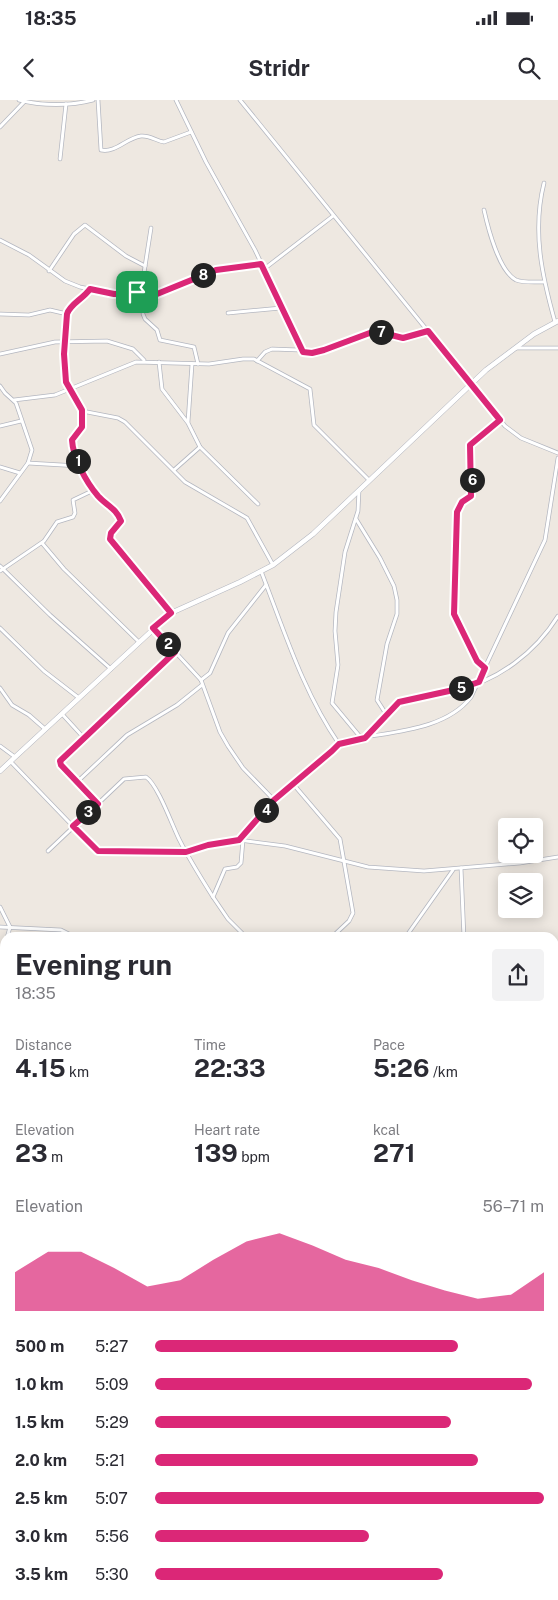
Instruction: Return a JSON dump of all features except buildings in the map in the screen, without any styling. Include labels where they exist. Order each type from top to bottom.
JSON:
[{"type":"street","points":[[0,127],[22,101],[66,104],[93,100]]},
{"type":"street","points":[[98,100],[101,150],[110,151],[138,136],[146,136],[164,142],[191,132]]},
{"type":"street","points":[[176,100],[264,269],[281,308],[295,331],[303,352]]},
{"type":"street","points":[[240,100],[333,216],[472,383],[500,420],[521,438],[558,452]]},
{"type":"street","points":[[60,159],[66,104]]},
{"type":"street","points":[[0,771],[171,613],[273,565],[299,546],[472,383],[515,348],[556,321],[543,282],[540,265],[538,218],[540,195],[544,183]]},
{"type":"street","points":[[484,210],[494,245],[512,276],[518,280],[543,282]]},
{"type":"street","points":[[264,269],[333,216]]},
{"type":"street","points":[[49,271],[74,234],[85,225],[126,256],[145,266]]},
{"type":"street","points":[[137,292],[145,266],[151,228]]},
{"type":"street","points":[[0,240],[29,255],[49,271],[72,284],[114,294],[137,292],[164,293],[216,270],[261,264]]},
{"type":"street","points":[[90,289],[83,298],[70,306],[67,314],[64,342],[65,374],[69,390],[82,410],[82,427],[72,440],[80,466],[94,490],[115,509],[120,519],[120,523],[111,533],[110,539],[171,613]]},
{"type":"street","points":[[228,313],[258,312],[281,308]]},
{"type":"street","points":[[0,314],[29,315],[50,310],[67,314]]},
{"type":"street","points":[[143,314],[145,319],[157,330],[162,342],[194,347],[198,364]]},
{"type":"street","points":[[258,361],[265,352],[272,349],[312,353],[375,331],[403,338],[428,331]]},
{"type":"street","points":[[0,354],[19,351],[49,342],[114,342],[133,349],[145,360]]},
{"type":"street","points":[[515,348],[558,348]]},
{"type":"street","points":[[14,400],[55,395],[128,364],[145,360],[192,364],[243,359],[258,361],[310,389],[314,425],[368,480]]},
{"type":"street","points":[[159,362],[162,389],[188,423],[200,447],[258,504]]},
{"type":"street","points":[[188,423],[192,364]]},
{"type":"street","points":[[0,386],[1,390],[14,400],[31,447],[28,463],[0,501]]},
{"type":"street","points":[[82,410],[118,418],[125,422],[195,489],[247,518],[273,565]]},
{"type":"street","points":[[485,668],[477,661],[454,614],[457,512],[462,502],[471,496],[470,445],[500,420]]},
{"type":"street","points":[[0,426],[21,422]]},
{"type":"street","points":[[174,470],[200,447]]},
{"type":"street","points":[[213,897],[225,869],[237,867],[240,863],[241,840],[274,800],[294,785],[339,744],[430,724],[462,709],[479,682],[544,540],[558,458]]},
{"type":"street","points":[[28,463],[80,466]]},
{"type":"street","points":[[0,468],[20,473]]},
{"type":"street","points":[[360,489],[356,518],[346,552],[336,612],[335,631],[338,665],[332,703],[364,739]]},
{"type":"street","points":[[1,571],[42,543],[48,537],[56,522],[74,515],[73,500],[94,490]]},
{"type":"street","points":[[356,518],[394,586],[397,614],[387,644],[377,700],[386,714]]},
{"type":"street","points":[[42,543],[64,569],[139,642]]},
{"type":"street","points":[[0,566],[1,571],[111,669]]},
{"type":"street","points":[[261,571],[286,638],[321,718],[339,744]]},
{"type":"street","points":[[77,782],[127,735],[177,705],[202,683],[210,673],[228,633],[266,584]]},
{"type":"street","points":[[364,739],[394,705],[410,698],[458,689],[479,682],[525,656],[558,616]]},
{"type":"street","points":[[0,628],[44,670],[79,698]]},
{"type":"street","points":[[153,628],[202,683],[220,732],[228,746],[242,768],[274,800]]},
{"type":"street","points":[[98,804],[60,761],[175,652]]},
{"type":"street","points":[[0,688],[12,705],[29,715],[45,729]]},
{"type":"street","points":[[62,714],[84,738]]},
{"type":"street","points":[[0,746],[15,757]]},
{"type":"street","points":[[11,762],[93,847],[105,852],[186,852],[208,845],[241,840],[285,846],[368,867],[424,871],[558,857]]},
{"type":"street","points":[[48,851],[124,779],[149,778],[171,818],[186,852],[228,919],[241,932]]},
{"type":"street","points":[[294,785],[338,834],[352,918],[337,932]]},
{"type":"street","points":[[461,868],[464,932]]},
{"type":"street","points":[[408,932],[453,869]]},
{"type":"street","points":[[0,907],[10,927],[9,932]]},
{"type":"street","points":[[0,927],[61,930],[65,932]]},
{"type":"route","points":[[261,264],[281,308],[295,331],[303,352],[312,353],[324,350],[375,331],[409,338],[428,331],[472,383],[500,420],[470,445],[472,493],[470,498],[462,502],[457,512],[454,614],[477,661],[485,668],[479,682],[450,691],[410,698],[399,702],[394,705],[365,738],[339,744],[294,785],[274,800],[239,840],[208,845],[186,852],[98,851],[73,826],[98,804],[61,765],[60,761],[175,652],[153,628],[171,613],[110,539],[111,533],[121,521],[118,512],[98,496],[94,490],[80,466],[72,443],[74,436],[82,427],[82,410],[67,386],[65,374],[64,342],[67,314],[70,306],[80,301],[90,289],[114,294],[137,292],[145,294],[164,293],[216,270],[261,264]]}]
